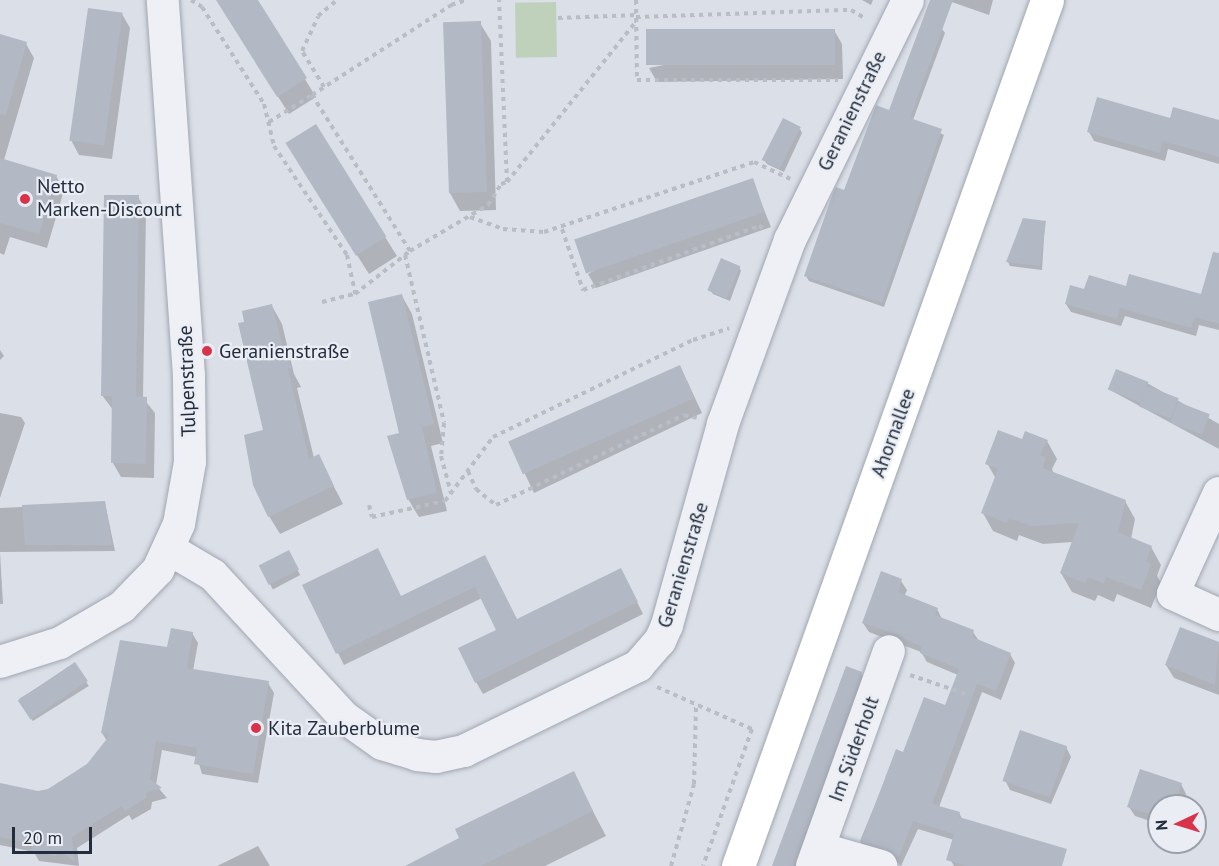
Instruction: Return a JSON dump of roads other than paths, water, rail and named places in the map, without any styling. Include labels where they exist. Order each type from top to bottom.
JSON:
[{"type":"main road","name":"Ahornallee","points":[[738,866],[1047,0]]},
{"type":"street","name":"Tulpenstraße","points":[[0,662],[60,643],[122,607],[153,576],[169,549],[186,494],[190,432],[163,0]]},
{"type":"street","name":"Geranienstraße","points":[[169,549],[213,575],[344,717],[371,737],[399,750],[436,757],[464,752],[626,673],[649,656],[667,625],[723,424],[760,317],[790,240],[890,32],[908,0]]},
{"type":"street","points":[[1219,493],[1173,594],[1219,615]]},
{"type":"street","name":"Im Süderholt","points":[[881,866],[815,857],[886,658]]},
{"type":"place","name":"Netto Marken-Discount","points":[[25,199]]},
{"type":"place","name":"Geranienstraße","points":[[207,351]]},
{"type":"place","name":"Kita Zauberblume","points":[[256,728]]}]
